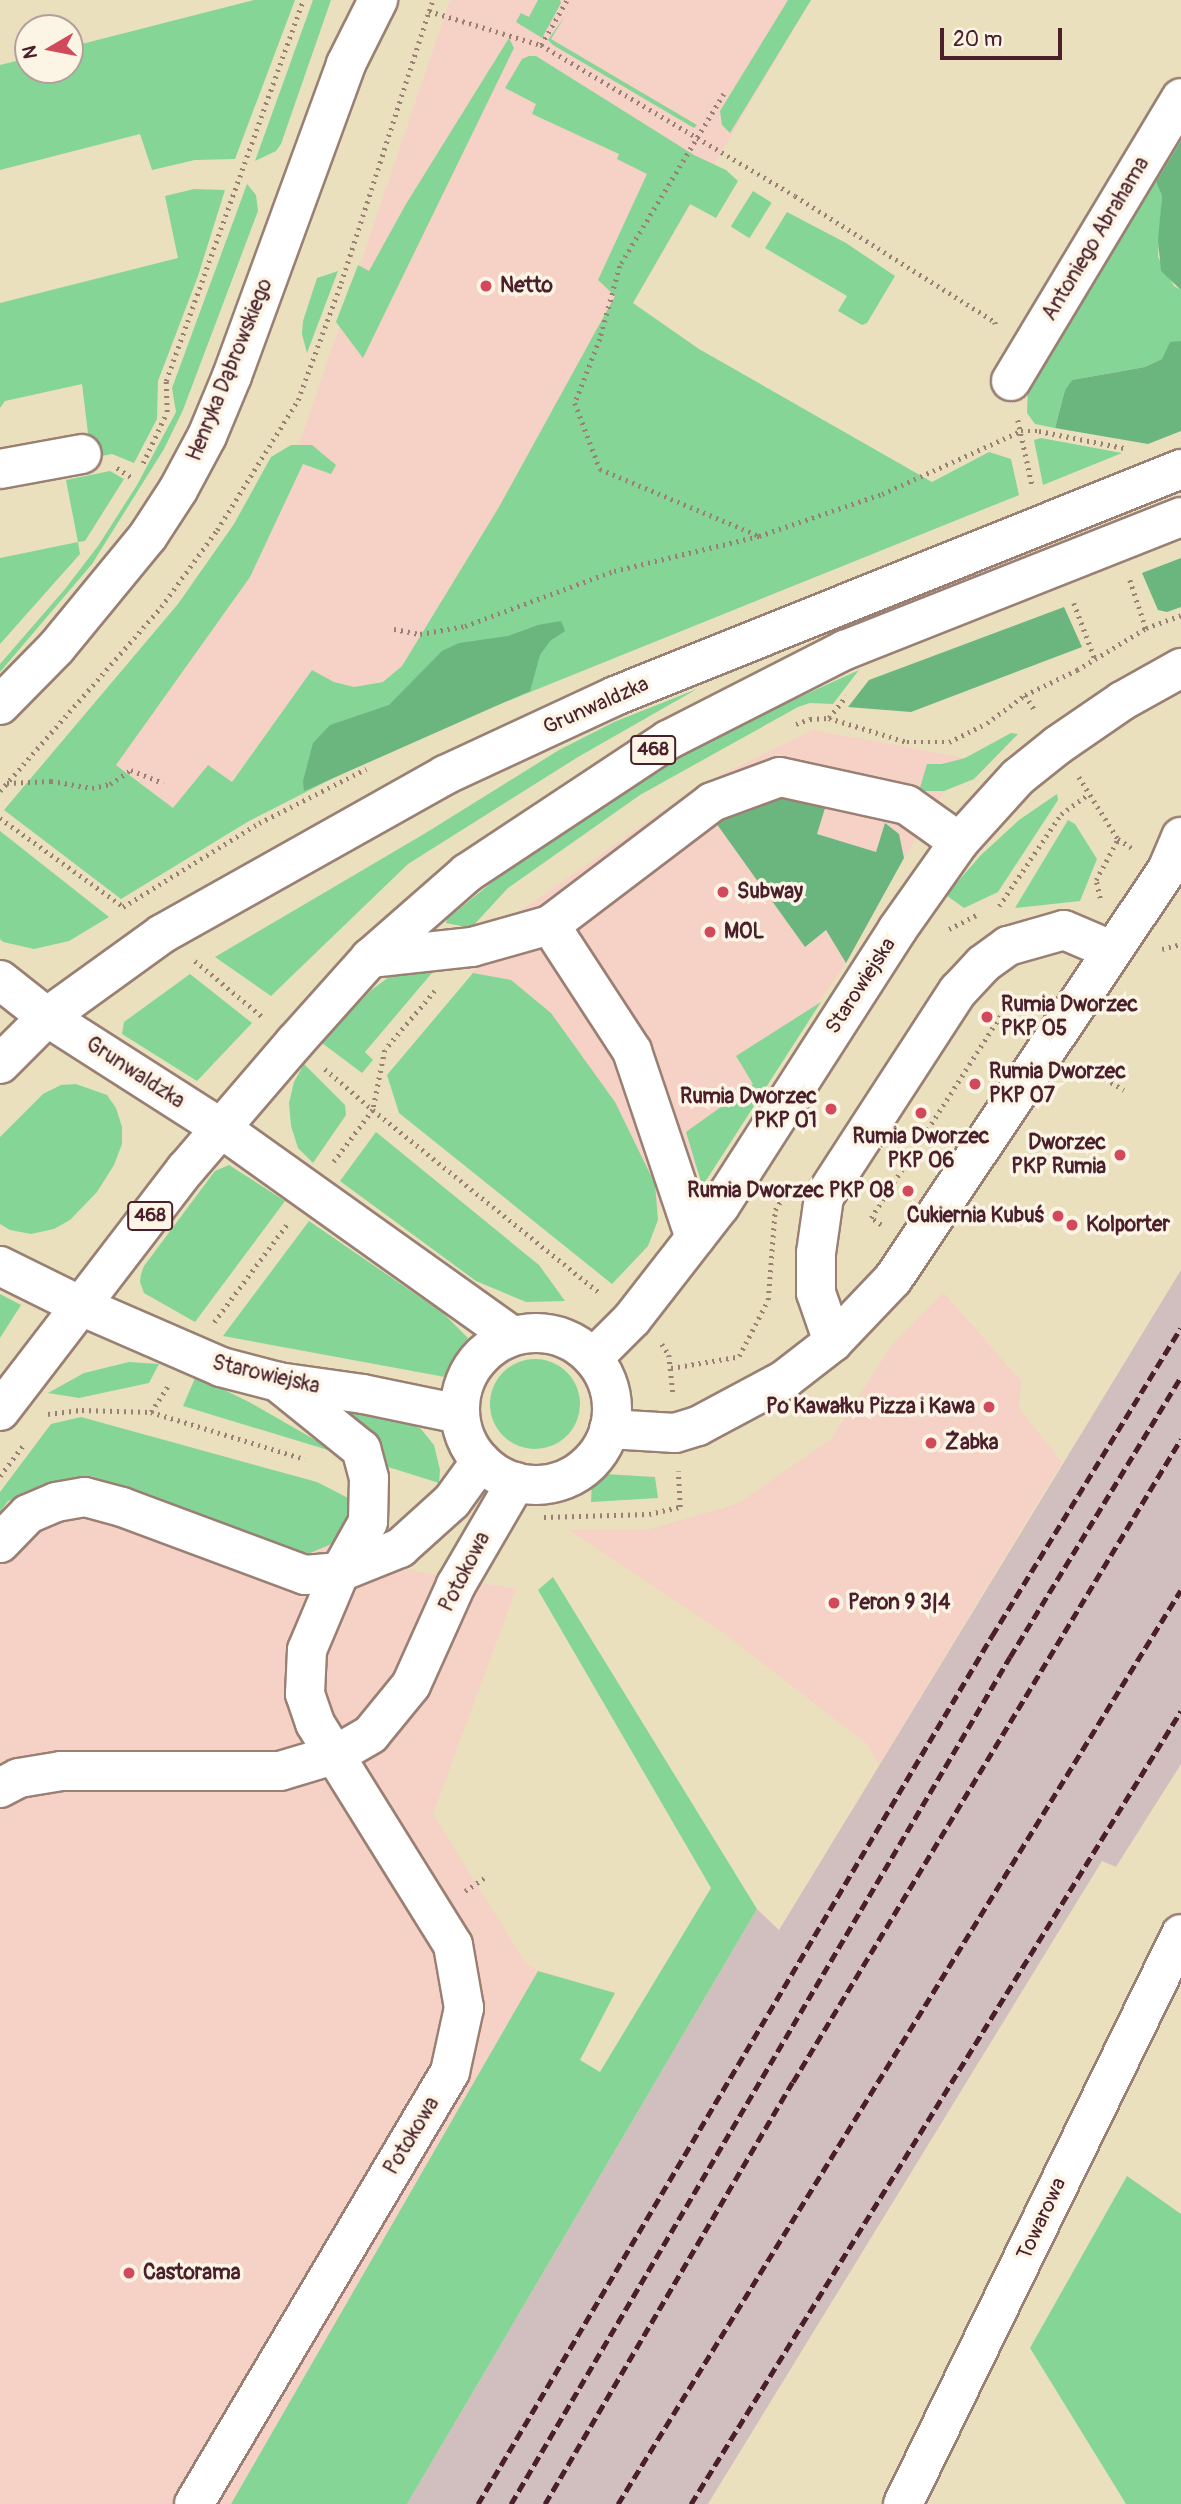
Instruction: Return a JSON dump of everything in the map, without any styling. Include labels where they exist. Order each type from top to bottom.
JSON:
[{"type":"main road","name":"Henryka Dąbrowskiego","points":[[346,64],[357,0]]},
{"type":"main road","name":"Henryka Dąbrowskiego","points":[[0,705],[56,648],[148,536],[178,490],[207,436],[232,376],[346,64],[378,0]]},
{"type":"main road","name":"Antoniego Abrahama","points":[[1011,381],[1181,98]]},
{"type":"main road","points":[[0,470],[82,454]]},
{"type":"main road","name":"Grunwaldzka","points":[[0,1064],[47,1017],[188,918],[445,775],[615,696],[1181,469]]},
{"type":"main road","name":"468","points":[[5,1405],[187,1169],[370,958],[467,873],[668,740],[845,650],[1181,517]]},
{"type":"main road","name":"Starowiejska","points":[[593,1358],[632,1319],[720,1206],[897,930],[959,842],[1018,777],[1048,753],[1122,701],[1181,668]]},
{"type":"main road","points":[[370,958],[472,947],[550,925],[712,803],[780,777],[907,805],[959,842]]},
{"type":"main road","points":[[609,1429],[675,1433],[698,1426],[784,1380],[833,1342],[893,1279],[1167,870],[1181,836]]},
{"type":"main road","points":[[550,925],[632,1051],[695,1238]]},
{"type":"main road","points":[[833,1342],[816,1293],[816,1253],[824,1197],[958,992],[983,964],[1008,946],[1064,930],[1111,950]]},
{"type":"main road","points":[[0,980],[47,1017]]},
{"type":"main road","name":"Grunwaldzka","points":[[47,1017],[222,1129]]},
{"type":"main road","points":[[222,1129],[512,1336]]},
{"type":"main road","points":[[0,1266],[81,1306]]},
{"type":"main road","name":"Starowiejska","points":[[81,1306],[189,1355],[278,1382],[363,1394],[460,1414]]},
{"type":"main road","points":[[533,1332],[554,1335],[575,1343],[593,1358],[610,1392],[609,1429],[596,1455],[569,1478],[548,1484],[516,1482],[499,1476],[481,1461],[466,1439],[460,1414],[463,1389],[472,1366],[489,1348],[512,1336],[533,1332]]},
{"type":"main road","name":"Potokowa","points":[[194,2504],[450,2072],[464,2008],[453,1945],[337,1754],[315,1723],[305,1694],[307,1650],[340,1572],[368,1522],[369,1478],[361,1449],[278,1382]]},
{"type":"main road","points":[[0,1543],[28,1514],[55,1502],[85,1497],[122,1507],[305,1575],[340,1572],[400,1548],[452,1501],[481,1461]]},
{"type":"main road","name":"Potokowa","points":[[337,1754],[372,1734],[411,1685],[456,1585],[516,1482]]},
{"type":"main road","points":[[0,1788],[19,1778],[61,1771],[280,1771],[337,1754]]},
{"type":"main road","name":"Towarowa","points":[[903,2504],[1181,1934]]},
{"type":"path","points":[[127,490],[167,412],[166,381],[303,0]]},
{"type":"path","points":[[0,791],[161,607],[217,530],[298,400],[341,283],[433,0]]},
{"type":"path","points":[[541,45],[567,0]]},
{"type":"path","points":[[429,11],[541,45],[795,196],[995,322],[1011,381],[1032,484]]},
{"type":"path","points":[[724,94],[620,266],[600,339],[575,404],[600,468],[759,536]]},
{"type":"path","points":[[394,628],[420,634],[465,626],[614,571],[759,536],[883,494],[1021,431],[1039,431],[1135,450]]},
{"type":"path","points":[[125,473],[134,479]]},
{"type":"path","points":[[1128,572],[1146,628]]},
{"type":"path","points":[[1074,602],[1096,659]]},
{"type":"path","points":[[1041,719],[1025,695],[1096,659],[1146,628],[1181,615]]},
{"type":"path","points":[[7,783],[51,782],[92,788],[110,784],[131,770],[163,783]]},
{"type":"path","points":[[1082,781],[1118,839],[1133,849]]},
{"type":"path","points":[[1000,912],[999,905],[1061,814],[1089,794]]},
{"type":"path","points":[[1174,948],[1181,944]]},
{"type":"path","points":[[882,1226],[871,1218],[1018,987]]},
{"type":"path","points":[[333,1163],[373,1110],[386,1050],[437,989]]},
{"type":"path","points":[[1099,1075],[1124,1090]]},
{"type":"path","points":[[373,1110],[601,1295]]},
{"type":"path","points":[[208,1330],[289,1222]]},
{"type":"path","points":[[658,1340],[669,1355],[673,1398]]},
{"type":"path","points":[[671,1368],[739,1357]]},
{"type":"path","points":[[5,1405],[47,1414],[82,1410],[152,1412],[312,1461]]},
{"type":"path","points":[[538,1517],[649,1514],[680,1507],[678,1475]]},
{"type":"path","points":[[461,1894],[486,1877]]},
{"type":"shaded area","points":[[450,0],[811,0],[633,303],[499,507],[402,666],[383,682],[354,687],[334,682],[312,671],[231,782],[208,765],[173,808],[116,764],[250,577],[303,464],[331,474],[336,465],[312,445],[299,445]]},
{"type":"shaded area","points":[[813,730],[965,758],[904,858],[846,963],[725,1137],[625,1244],[434,1046],[495,929],[698,786]]},
{"type":"shaded area","points":[[1181,1270],[1181,1764],[1116,1867],[1102,1861],[708,2504],[407,2504],[757,1909],[779,1930]]},
{"type":"shaded area","points":[[943,1292],[1021,1381],[1019,1408],[1062,1462],[879,1765],[867,1744],[722,1632],[569,1530],[646,1530],[737,1504],[831,1439],[891,1346]]},
{"type":"shaded area","points":[[51,1448],[410,1570],[516,1589],[433,1814],[525,1962],[538,1971],[231,2504],[0,2504],[0,1525]]},
{"type":"green space","points":[[254,0],[295,0],[235,159],[195,160],[152,170],[140,134],[0,170],[0,65],[14,62],[14,84],[84,84],[84,43]]},
{"type":"green space","points":[[313,0],[331,0],[281,144],[276,151],[255,161]]},
{"type":"green space","points":[[538,0],[560,0],[561,3],[542,38],[516,22],[521,13],[529,17]]},
{"type":"green space","points":[[788,0],[811,0],[730,133],[722,125],[720,111]]},
{"type":"green space","points":[[565,16],[551,39],[697,125],[694,128],[553,45],[548,40]]},
{"type":"green space","points":[[509,38],[514,48],[363,358],[336,322],[358,265],[369,271],[406,204]]},
{"type":"green space","points":[[536,56],[694,155],[726,170],[738,181],[716,218],[690,204],[633,303],[699,349],[932,482],[989,452],[1011,459],[1019,495],[396,746],[249,821],[121,899],[4,810],[178,604],[234,524],[271,457],[291,445],[312,445],[336,465],[331,474],[303,464],[250,577],[116,765],[173,808],[208,765],[232,782],[312,670],[334,682],[354,687],[383,682],[402,666],[499,507],[615,296],[598,280],[647,174],[617,159],[619,154],[532,114],[536,104],[505,88],[522,59]]},
{"type":"green space","points":[[1181,131],[1181,141],[1156,182],[1162,196],[1158,257],[1174,286],[1181,290],[1181,341],[1170,343],[1162,359],[1145,367],[1072,380],[1065,390],[1055,428],[1035,424],[1027,413],[1028,385]]},
{"type":"green space","points":[[1181,141],[1181,290],[1161,271],[1158,240],[1162,196],[1156,182]]},
{"type":"green space","points":[[247,184],[256,195],[258,211],[183,410],[164,449],[92,564],[0,672],[0,664],[98,546],[137,485],[176,412],[172,388]]},
{"type":"green space","points":[[194,189],[225,190],[198,276],[158,381],[157,419],[134,463],[112,454],[91,458],[82,384],[5,401],[0,408],[0,303],[178,258],[165,196]]},
{"type":"green space","points":[[753,191],[772,203],[749,238],[731,227]]},
{"type":"green space","points":[[787,212],[846,243],[895,276],[867,323],[862,325],[838,311],[847,296],[765,248]]},
{"type":"green space","points":[[338,271],[307,353],[302,334],[303,321],[317,278]]},
{"type":"green space","points":[[1181,341],[1181,431],[1148,444],[1055,428],[1065,390],[1072,380],[1145,367],[1162,359],[1170,342]]},
{"type":"green space","points":[[1041,438],[1122,453],[1043,485],[1034,440]]},
{"type":"green space","points":[[110,471],[124,479],[85,541],[78,542],[66,480]]},
{"type":"green space","points":[[78,542],[80,554],[0,644],[0,558]]},
{"type":"green space","points":[[1181,558],[1181,607],[1167,612],[1158,610],[1142,573]]},
{"type":"green space","points":[[1064,607],[1082,647],[911,712],[848,707],[869,680]]},
{"type":"green space","points":[[561,621],[565,631],[550,641],[540,655],[530,691],[304,791],[303,781],[313,743],[330,725],[389,705],[442,651],[459,643],[508,636],[538,625]]},
{"type":"green space","points":[[859,670],[833,704],[810,703],[798,707],[640,795],[508,888],[471,928],[446,923],[447,919],[507,870],[632,784],[721,733]]},
{"type":"green space","points":[[697,689],[578,757],[408,864],[271,996],[215,957],[424,834],[559,750],[614,722]]},
{"type":"green space","points":[[1011,733],[1018,734],[974,779],[944,791],[919,791],[927,764],[942,764],[965,758]]},
{"type":"green space","points":[[770,792],[826,805],[817,834],[876,852],[885,823],[899,834],[904,858],[846,963],[826,930],[805,947],[716,823]]},
{"type":"green space","points":[[1057,794],[1058,800],[998,892],[964,908],[946,895],[981,855],[1019,820]]},
{"type":"green space","points":[[1068,820],[1075,824],[1097,859],[1080,901],[1015,908]]},
{"type":"green space","points":[[0,831],[109,917],[69,941],[34,949],[3,942],[0,939]]},
{"type":"green space","points":[[437,967],[365,1052],[373,1060],[362,1073],[322,1043],[370,991],[389,977],[408,970]]},
{"type":"green space","points":[[473,973],[511,980],[551,1013],[615,1102],[655,1184],[658,1220],[648,1246],[612,1284],[399,1113],[387,1075]]},
{"type":"green space","points":[[190,974],[252,1023],[197,1081],[122,1034],[124,1022]]},
{"type":"green space","points":[[821,1002],[702,1185],[686,1132],[753,1084],[736,1056]]},
{"type":"green space","points":[[304,1064],[345,1105],[346,1115],[313,1163],[298,1148],[291,1126],[289,1103],[294,1082]]},
{"type":"green space","points":[[76,1084],[107,1095],[116,1108],[122,1127],[122,1144],[114,1165],[97,1192],[70,1220],[54,1229],[31,1234],[10,1230],[0,1224],[0,1137],[43,1094],[61,1085]]},
{"type":"green space","points":[[376,1132],[539,1265],[565,1301],[526,1302],[476,1281],[340,1181]]},
{"type":"green space","points":[[229,1165],[285,1201],[195,1322],[144,1293],[140,1282],[141,1274],[144,1266],[215,1171]]},
{"type":"green space","points":[[309,1221],[443,1313],[468,1338],[445,1377],[223,1336]]},
{"type":"green space","points":[[0,1294],[21,1305],[0,1338]]},
{"type":"green space","points":[[526,1359],[544,1359],[560,1366],[573,1379],[580,1395],[580,1413],[573,1429],[560,1442],[544,1449],[526,1449],[510,1442],[497,1429],[490,1413],[490,1395],[497,1379],[510,1366]]},
{"type":"green space","points":[[129,1362],[159,1364],[149,1383],[79,1398],[48,1393],[84,1373]]},
{"type":"green space","points":[[196,1376],[249,1402],[338,1453],[183,1406]]},
{"type":"green space","points":[[338,1409],[406,1422],[421,1429],[434,1445],[440,1470],[439,1483],[385,1466]]},
{"type":"green space","points":[[81,1417],[317,1482],[356,1502],[343,1533],[336,1542],[310,1553],[292,1551],[91,1476],[63,1480],[8,1501],[0,1512],[0,1492],[51,1424]]},
{"type":"green space","points":[[606,1474],[655,1477],[658,1498],[591,1502],[592,1480]]},
{"type":"green space","points":[[553,1577],[757,1909],[407,2504],[231,2504],[538,1971],[615,1993],[580,2060],[600,2072],[711,1888],[538,1590]]},
{"type":"green space","points":[[1127,2176],[1181,2214],[1181,2504],[1126,2504],[1030,2348]]},
{"type":"railway","points":[[478,2504],[992,1636],[1181,1328]]},
{"type":"railway","points":[[511,2504],[1010,1657],[1181,1377]]},
{"type":"railway","points":[[545,2504],[793,2082],[1181,1439]]},
{"type":"railway","points":[[618,2504],[1181,1590]]},
{"type":"railway","points":[[691,2504],[1181,1711]]},
{"type":"place","name":"Netto","points":[[486,286]]},
{"type":"place","name":"Subway","points":[[723,892]]},
{"type":"place","name":"MOL","points":[[710,932]]},
{"type":"place","name":"Rumia Dworzec PKP 05","points":[[987,1017]]},
{"type":"place","name":"Rumia Dworzec PKP 07","points":[[975,1084]]},
{"type":"place","name":"Rumia Dworzec PKP 01","points":[[831,1109]]},
{"type":"place","name":"Rumia Dworzec PKP 06","points":[[921,1113]]},
{"type":"place","name":"Dworzec PKP Rumia","points":[[1120,1155]]},
{"type":"place","name":"Rumia Dworzec PKP 08","points":[[908,1191]]},
{"type":"place","name":"Cukiernia Kubuś","points":[[1058,1216]]},
{"type":"place","name":"Kolporter","points":[[1072,1225]]},
{"type":"place","name":"Po Kawałku Pizza i Kawa","points":[[989,1407]]},
{"type":"place","name":"Żabka","points":[[931,1443]]},
{"type":"place","name":"Peron 9 3|4","points":[[834,1603]]},
{"type":"place","name":"Castorama","points":[[129,2273]]}]
